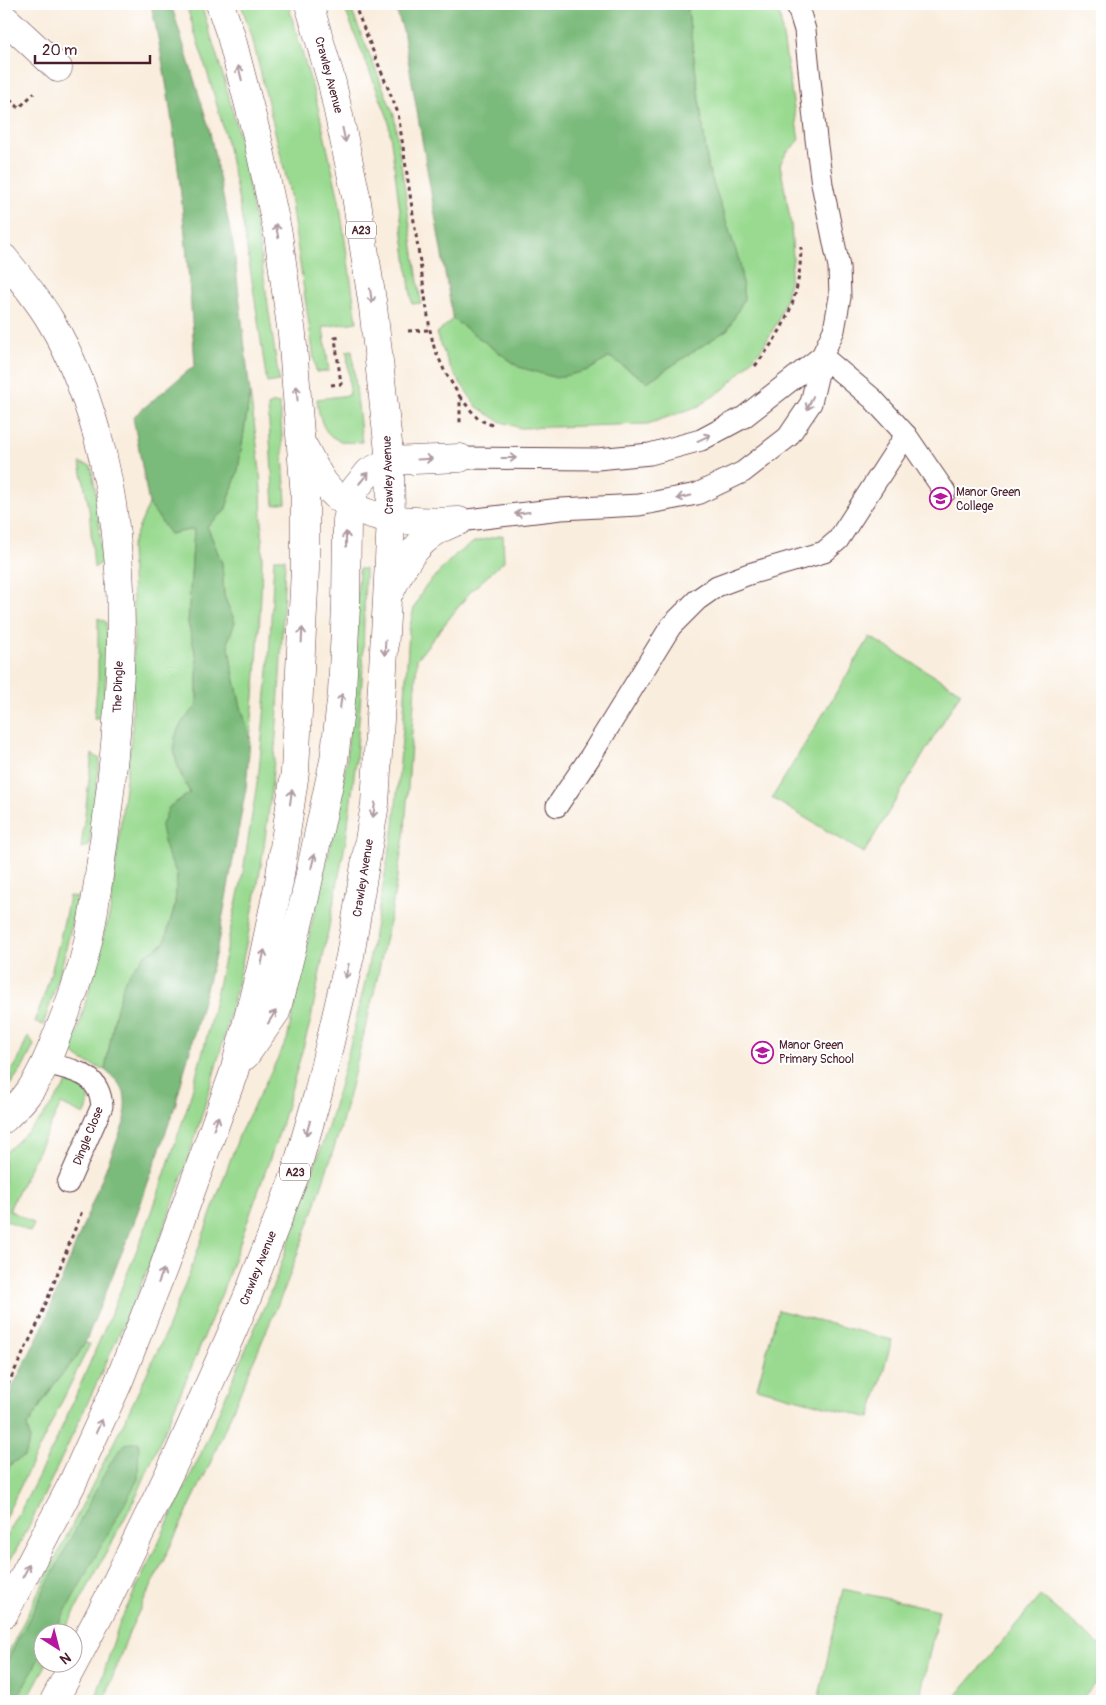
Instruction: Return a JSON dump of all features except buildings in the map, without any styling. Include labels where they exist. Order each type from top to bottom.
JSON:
[{"type":"main road","points":[[4,1614],[72,1484],[119,1382],[163,1269],[234,1072],[261,968],[275,901],[295,772],[305,569],[305,497],[292,334],[278,234],[254,127],[231,36],[220,4]]},
{"type":"main road","name":"Crawley Avenue","points":[[54,1701],[180,1453],[247,1298],[294,1178],[318,1094],[350,956],[375,804],[387,600],[390,461],[373,307],[356,196],[332,83],[309,4]]},
{"type":"main road","points":[[4,18],[58,68]]},
{"type":"main road","name":"The Dingle","points":[[4,258],[18,274],[50,320],[73,367],[91,417],[102,456],[116,534],[120,606],[120,684],[114,750],[96,902],[83,962],[46,1063],[26,1097],[4,1119]]},
{"type":"main road","points":[[301,441],[324,483],[350,506],[371,514],[390,518],[428,523],[459,521]]},
{"type":"main road","points":[[234,1072],[276,1012],[325,808],[334,760],[342,693],[346,606],[346,520],[355,489],[369,472],[390,461],[460,458]]},
{"type":"main road","points":[[387,600],[410,554],[424,539],[440,528],[459,521]]},
{"type":"lane","points":[[459,521],[561,509],[639,505],[697,494],[743,472],[788,437],[811,403],[822,356],[834,330],[840,297],[839,267],[822,184],[805,30],[798,4]]},
{"type":"lane","points":[[822,356],[873,399],[906,435],[945,492]]},
{"type":"lane","points":[[460,458],[597,459],[650,454],[701,440],[744,417],[822,356]]},
{"type":"lane","points":[[557,806],[671,626],[697,600],[717,586],[824,552],[838,540],[906,435]]},
{"type":"lane","name":"Dingle Close","points":[[46,1063],[87,1077],[96,1085],[101,1095],[102,1106],[68,1183]]},
{"type":"path","points":[[354,4],[398,112],[418,258],[434,347],[444,370],[460,397],[478,419],[495,426]]},
{"type":"path","points":[[754,368],[788,318],[797,292],[801,264],[801,240]]},
{"type":"path","points":[[460,397],[460,458]]},
{"type":"path","points":[[4,1392],[39,1321],[90,1193],[68,1183]]},
{"type":"green space","points":[[151,4],[171,4],[209,128],[234,250],[250,393],[238,470],[225,511],[207,526],[222,563],[224,596],[235,622],[228,641],[240,703],[250,739],[246,788],[217,948],[175,1106],[133,1225],[85,1343],[75,1359],[55,1383],[27,1426],[30,1439],[25,1456],[12,1463],[4,1474],[4,1405],[44,1324],[124,1123],[124,1093],[118,1082],[105,1070],[115,1015],[125,979],[145,955],[164,943],[175,905],[177,874],[166,851],[161,827],[169,807],[190,793],[178,767],[174,749],[177,732],[185,719],[197,706],[197,660],[188,623],[194,529],[170,534],[149,504],[133,417],[195,365],[180,183],[168,93]]},
{"type":"green space","points":[[186,4],[201,4],[225,82],[243,152],[259,243],[279,381],[267,383],[246,242],[226,138]]},
{"type":"green space","points":[[241,4],[288,4],[317,103],[339,200],[357,322],[323,327],[329,371],[316,372],[289,189],[252,37]]},
{"type":"green space","points":[[343,4],[349,4],[394,115],[421,303],[412,304],[388,118]]},
{"type":"green space","points":[[394,4],[687,4],[708,167],[740,263],[744,299],[728,329],[647,382],[610,357],[589,370],[556,378],[519,367],[453,319],[403,30]]},
{"type":"green space","points":[[687,4],[778,4],[799,141],[787,152],[780,164],[791,224],[793,259],[787,294],[778,321],[763,347],[745,368],[724,389],[699,406],[648,424],[520,428],[499,421],[477,407],[451,369],[436,334],[453,319],[519,367],[589,370],[610,357],[647,382],[728,329],[744,299],[740,263],[708,167]]},
{"type":"green space","points":[[352,350],[362,442],[351,443],[334,438],[328,433],[318,410],[317,399],[350,395],[347,351]]},
{"type":"green space","points":[[250,393],[260,479],[262,553],[258,647],[250,739],[240,703],[228,641],[235,622],[224,596],[222,563],[207,526],[225,511],[238,470]]},
{"type":"green space","points":[[274,403],[280,404],[286,503],[274,505],[268,406]]},
{"type":"green space","points":[[80,463],[91,466],[98,504],[102,562],[94,568],[89,508]]},
{"type":"green space","points":[[149,504],[170,534],[194,529],[188,623],[197,660],[197,706],[181,724],[180,773],[190,793],[169,807],[166,851],[177,874],[175,905],[164,943],[145,955],[115,1015],[105,1070],[79,1058],[74,1054],[69,1045],[78,1030],[110,912],[132,729],[134,633],[131,546]]},
{"type":"green space","points":[[503,535],[504,561],[471,591],[417,659],[405,830],[392,908],[376,984],[341,1127],[314,1209],[286,1285],[209,1466],[129,1632],[104,1701],[95,1701],[119,1624],[199,1458],[276,1279],[329,1124],[365,982],[394,826],[403,729],[409,630],[414,608],[424,588],[455,555],[474,542]]},
{"type":"green space","points":[[274,559],[285,559],[280,681],[270,802],[250,925],[220,1052],[196,1135],[151,1262],[55,1473],[15,1552],[4,1569],[4,1541],[56,1441],[111,1314],[152,1212],[188,1105],[206,1040],[242,878],[259,771],[269,660]]},
{"type":"green space","points":[[359,569],[365,569],[363,666],[356,760],[346,840],[310,1023],[279,1133],[222,1293],[137,1495],[69,1622],[32,1622],[32,1672],[42,1672],[26,1701],[4,1701],[4,1661],[123,1424],[164,1337],[191,1269],[240,1133],[287,1040],[333,834],[347,758]]},
{"type":"green space","points":[[98,618],[106,622],[107,644],[104,715],[94,719],[98,677]]},
{"type":"green space","points":[[870,637],[961,692],[864,853],[772,798]]},
{"type":"green space","points":[[92,754],[100,759],[89,846],[81,848]]},
{"type":"green space","points":[[69,896],[77,897],[74,913],[67,946],[43,1025],[35,1022],[55,959]]},
{"type":"green space","points":[[28,1036],[34,1045],[23,1067],[4,1093],[4,1083],[18,1061]]},
{"type":"green space","points":[[67,1083],[74,1084],[83,1090],[88,1098],[87,1109],[84,1115],[61,1104],[9,1210],[32,1222],[34,1225],[30,1232],[4,1219],[4,1154],[41,1119]]},
{"type":"green space","points":[[778,1310],[892,1340],[870,1418],[757,1388]]},
{"type":"green space","points":[[85,1343],[90,1344],[4,1520],[4,1474],[12,1463],[25,1455],[30,1439],[27,1426],[55,1383],[75,1359]]},
{"type":"green space","points":[[139,1442],[138,1479],[59,1622],[32,1622],[32,1671],[16,1701],[4,1701],[4,1667],[110,1463],[125,1444]]},
{"type":"green space","points":[[843,1589],[939,1610],[919,1701],[818,1701]]},
{"type":"green space","points":[[1040,1596],[1102,1647],[1102,1675],[1080,1701],[952,1701]]},
{"type":"place","name":"Manor Green College","points":[[940,499]]},
{"type":"place","name":"Manor Green Primary School","points":[[763,1052]]}]
